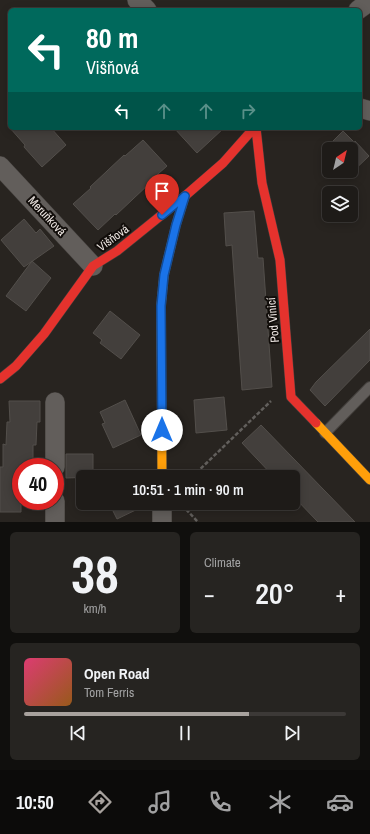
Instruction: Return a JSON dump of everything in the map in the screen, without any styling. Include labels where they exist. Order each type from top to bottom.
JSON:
[{"type":"street","points":[[137,0],[145,8]]},
{"type":"street","points":[[361,8],[370,1]]},
{"type":"street","name":"Višňová","points":[[0,379],[16,366],[44,334],[93,266],[117,251],[185,196],[223,163],[253,130]]},
{"type":"street","name":"Pod Vinicí","points":[[255,130],[262,183],[280,260],[291,397],[370,480]]},
{"type":"street","name":"Meruňková","points":[[0,166],[93,266]]},
{"type":"street","points":[[162,470],[161,306],[164,275],[176,225],[185,196]]},
{"type":"street","points":[[55,402],[55,458]]},
{"type":"street","points":[[54,522],[55,510]]},
{"type":"street","points":[[162,510],[162,522]]},
{"type":"lane","points":[[325,433],[370,388]]},
{"type":"path","points":[[199,470],[290,382]]},
{"type":"path","points":[[187,510],[198,522]]},
{"type":"building","points":[[12,130],[53,130],[66,145],[42,167],[24,147],[25,145]]},
{"type":"building","points":[[176,130],[222,130],[197,153]]},
{"type":"building","points":[[343,131],[354,142],[332,142]]},
{"type":"building","points":[[143,140],[167,166],[116,215],[115,214],[98,230],[73,204],[124,155],[125,156]]},
{"type":"building","points":[[358,144],[369,156],[358,166]]},
{"type":"building","points":[[254,211],[258,258],[263,258],[272,387],[242,390],[232,245],[226,246],[224,213]]},
{"type":"building","points":[[24,219],[36,233],[40,229],[54,246],[24,267],[1,240]]},
{"type":"building","points":[[32,261],[51,278],[26,311],[6,296]]},
{"type":"building","points":[[110,311],[140,335],[121,359],[100,343],[102,340],[93,333]]},
{"type":"building","points":[[370,329],[370,360],[325,406],[310,390],[316,382]]},
{"type":"building","points":[[224,397],[227,430],[196,433],[194,400]]},
{"type":"building","points":[[125,400],[141,435],[113,448],[102,424],[105,423],[100,412]]},
{"type":"building","points":[[9,401],[40,401],[40,422],[37,422],[36,445],[33,445],[33,458],[12,458],[12,510],[21,510],[21,512],[0,512],[0,467],[3,467],[3,444],[6,445],[7,422],[10,422]]},
{"type":"building","points":[[261,425],[355,522],[318,522],[300,503],[300,470],[267,470],[242,443]]},
{"type":"building","points":[[66,454],[93,454],[93,470],[76,470],[76,478],[66,478]]},
{"type":"building","points":[[112,510],[136,510],[117,519]]},
{"type":"traffic: slow","points":[[162,470],[161,306],[164,275],[176,225],[185,196]]},
{"type":"traffic: slow","points":[[316,423],[370,480]]},
{"type":"traffic: jam","points":[[0,379],[16,366],[44,334],[93,266],[117,251],[185,196],[223,163],[252,130]]},
{"type":"traffic: jam","points":[[256,130],[262,183],[280,260],[291,397],[316,423]]},
{"type":"route","points":[[162,215],[185,196],[176,225],[164,275],[161,306],[162,430]]}]
